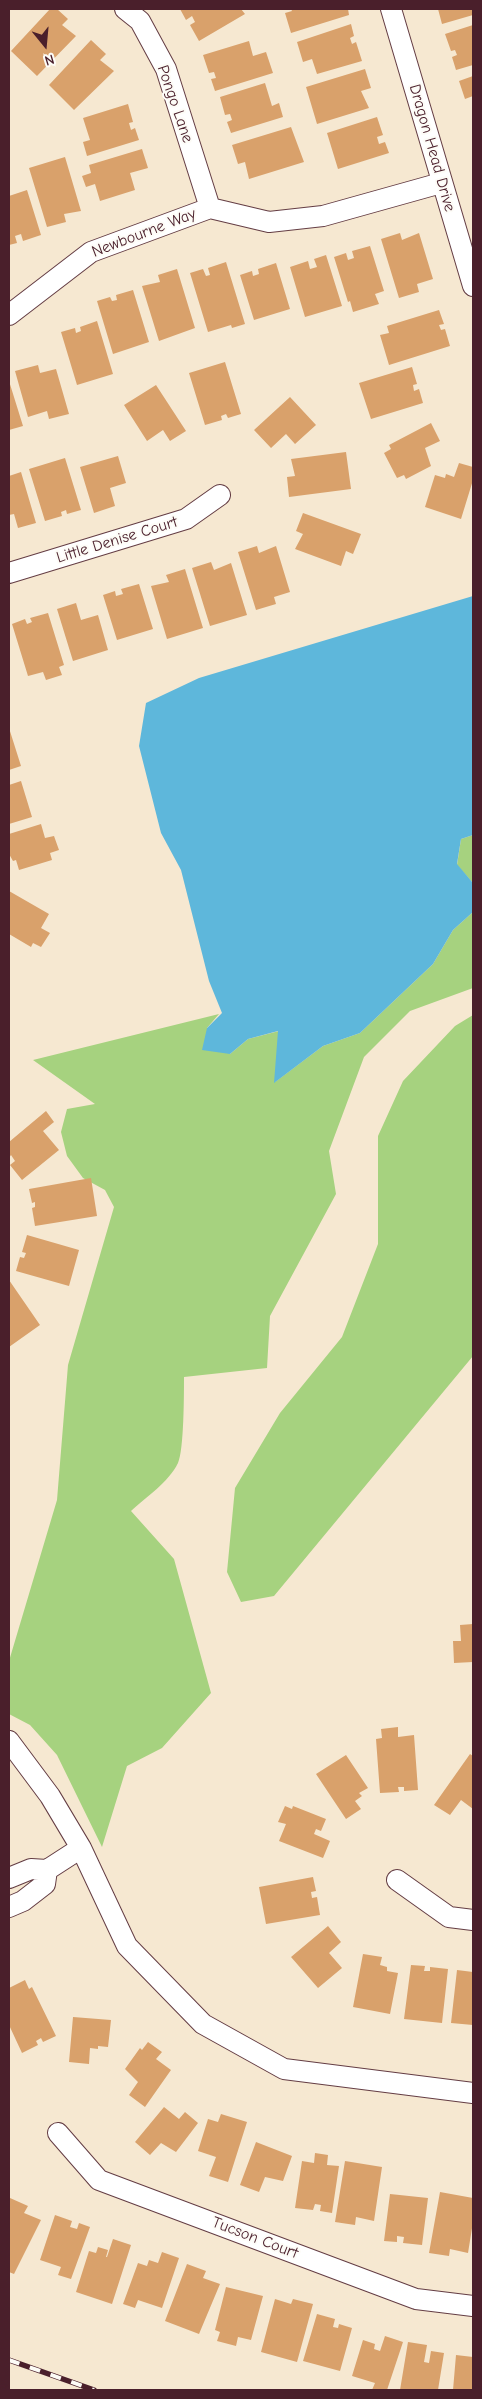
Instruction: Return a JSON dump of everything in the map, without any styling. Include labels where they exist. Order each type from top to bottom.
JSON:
[{"type":"street","name":"Pongo Lane","points":[[125,9],[140,21],[166,69],[210,208]]},
{"type":"street","name":"Dragon Head Drive","points":[[391,9],[473,286]]},
{"type":"street","name":"Newbourne Way","points":[[9,315],[90,252],[210,208],[269,222],[322,216],[442,183]]},
{"type":"street","name":"Little Denise Court","points":[[9,573],[186,519],[220,495]]},
{"type":"street","points":[[9,1741],[50,1796],[81,1848],[127,1946],[203,2024],[284,2069],[473,2093]]},
{"type":"street","points":[[9,1878],[31,1869],[47,1870],[81,1848]]},
{"type":"street","points":[[9,1908],[23,1901],[45,1884],[47,1870]]},
{"type":"street","points":[[397,1880],[449,1917],[473,1920]]},
{"type":"street","name":"Tucson Court","points":[[58,2133],[99,2180],[416,2299],[473,2306]]},
{"type":"green space","points":[[473,835],[473,883],[457,865],[461,839]]},
{"type":"green space","points":[[473,912],[473,988],[410,1011],[364,1057],[329,1151],[336,1194],[270,1316],[267,1368],[184,1377],[183,1435],[178,1463],[169,1477],[131,1511],[174,1559],[211,1693],[162,1748],[127,1766],[102,1847],[57,1755],[30,1725],[9,1714],[9,1661],[57,1500],[68,1365],[114,1207],[105,1190],[83,1178],[67,1156],[61,1132],[67,1109],[95,1104],[33,1060],[219,1014],[207,1028],[230,1054],[248,1039],[279,1031],[275,1082],[323,1046],[360,1033],[433,964],[453,930]]},
{"type":"green space","points":[[473,1015],[473,1356],[274,1596],[241,1602],[227,1572],[235,1488],[280,1413],[342,1337],[378,1244],[378,1136],[403,1081],[455,1026]]},
{"type":"water","points":[[473,596],[473,835],[461,839],[457,864],[473,883],[473,912],[453,930],[433,964],[360,1033],[323,1046],[274,1083],[278,1031],[248,1039],[230,1054],[202,1050],[207,1028],[222,1013],[209,981],[181,870],[161,833],[139,746],[146,703],[199,678]]},
{"type":"building","points":[[50,9],[57,9],[68,19],[62,25],[76,36],[37,76],[11,51]]},
{"type":"building","points":[[180,9],[241,9],[245,14],[199,41],[190,25],[195,22],[192,16],[186,20]]},
{"type":"building","points":[[291,9],[348,9],[349,15],[291,33],[285,13],[292,11]]},
{"type":"building","points":[[438,9],[473,9],[473,15],[442,24]]},
{"type":"building","points":[[351,24],[354,36],[350,38],[352,44],[356,42],[362,61],[317,74],[312,59],[303,62],[297,42]]},
{"type":"building","points":[[473,25],[473,65],[456,70],[452,57],[457,55],[455,50],[451,51],[445,34]]},
{"type":"building","points":[[91,40],[106,54],[100,60],[114,71],[74,110],[49,85]]},
{"type":"building","points":[[249,41],[253,56],[266,52],[273,73],[215,91],[211,79],[216,78],[214,72],[209,73],[203,55]]},
{"type":"building","points":[[365,69],[371,88],[361,91],[369,108],[317,124],[306,87]]},
{"type":"building","points":[[473,76],[473,96],[465,99],[459,81]]},
{"type":"building","points":[[265,83],[272,106],[279,103],[283,117],[231,133],[227,122],[232,120],[230,114],[225,115],[220,97]]},
{"type":"building","points":[[128,104],[133,122],[129,123],[131,130],[135,128],[139,140],[87,156],[83,142],[90,140],[83,118]]},
{"type":"building","points":[[377,117],[383,135],[377,137],[379,144],[385,142],[389,153],[338,169],[327,133]]},
{"type":"building","points":[[291,127],[304,162],[249,179],[245,162],[238,164],[232,145]]},
{"type":"building","points":[[142,149],[148,168],[130,173],[135,190],[100,201],[95,184],[86,187],[82,176],[91,173],[89,165]]},
{"type":"building","points":[[65,157],[81,211],[64,214],[66,222],[47,227],[29,168]]},
{"type":"building","points":[[27,190],[41,235],[23,241],[21,234],[15,236],[17,243],[9,245],[9,196]]},
{"type":"building","points":[[400,233],[402,240],[419,233],[433,279],[417,284],[419,292],[399,298],[381,239]]},
{"type":"building","points":[[370,246],[384,291],[375,294],[379,304],[353,312],[334,257],[346,253],[348,260],[354,258],[352,251]]},
{"type":"building","points":[[326,255],[342,306],[305,317],[290,267],[308,261],[310,269],[317,267],[314,259]]},
{"type":"building","points":[[226,262],[245,324],[232,328],[231,325],[208,332],[190,273],[203,269],[206,276],[210,275],[208,268]]},
{"type":"building","points":[[276,263],[290,309],[254,320],[240,275],[252,271],[253,276],[259,274],[258,269]]},
{"type":"building","points":[[177,269],[195,328],[159,341],[142,286],[160,282],[158,275]]},
{"type":"building","points":[[133,290],[149,342],[113,354],[97,301],[110,297],[112,301],[117,300],[116,295]]},
{"type":"building","points":[[439,310],[444,324],[439,325],[441,330],[445,329],[450,346],[389,365],[380,335],[389,333],[387,326]]},
{"type":"building","points":[[97,321],[113,374],[77,385],[61,332],[75,328],[76,333],[81,331],[80,327]]},
{"type":"building","points":[[225,362],[241,414],[228,418],[226,414],[221,416],[222,420],[205,425],[189,373]]},
{"type":"building","points":[[38,365],[40,373],[56,369],[69,414],[49,419],[47,411],[28,417],[15,371]]},
{"type":"building","points":[[412,367],[417,384],[413,385],[414,391],[419,389],[423,403],[371,419],[359,383]]},
{"type":"building","points":[[9,381],[23,426],[9,430]]},
{"type":"building","points":[[156,385],[186,431],[170,441],[163,430],[147,441],[124,405]]},
{"type":"building","points":[[290,397],[316,425],[295,444],[286,434],[271,448],[254,430]]},
{"type":"building","points":[[431,423],[440,441],[425,448],[431,466],[406,479],[404,475],[397,478],[384,453],[391,449],[389,445]]},
{"type":"building","points":[[346,452],[351,489],[289,497],[287,477],[295,476],[291,459]]},
{"type":"building","points":[[118,456],[126,483],[110,488],[115,506],[94,513],[80,467]]},
{"type":"building","points":[[65,458],[81,510],[67,514],[66,510],[61,512],[62,516],[45,521],[29,469]]},
{"type":"building","points":[[459,463],[473,467],[473,480],[461,519],[425,507],[435,475],[445,478],[446,474],[454,477]]},
{"type":"building","points":[[21,472],[36,523],[18,528],[14,514],[9,515],[9,476]]},
{"type":"building","points":[[303,513],[361,534],[353,554],[346,551],[341,566],[295,549],[303,534],[296,531]]},
{"type":"building","points":[[257,546],[259,553],[276,546],[290,592],[274,597],[276,604],[256,610],[238,552]]},
{"type":"building","points":[[211,562],[214,570],[231,563],[247,615],[210,626],[192,568]]},
{"type":"building","points":[[185,569],[203,628],[167,639],[151,586],[169,582],[166,575]]},
{"type":"building","points":[[139,584],[153,629],[117,640],[103,595],[115,591],[116,596],[123,594],[121,589]]},
{"type":"building","points":[[76,603],[81,620],[98,615],[108,650],[73,661],[57,609]]},
{"type":"building","points":[[48,613],[64,665],[59,667],[62,675],[46,680],[43,672],[28,676],[12,624],[25,619],[27,624],[32,622],[30,618]]},
{"type":"building","points":[[9,728],[21,766],[9,770]]},
{"type":"building","points":[[21,781],[32,817],[9,824],[9,785]]},
{"type":"building","points":[[41,824],[45,838],[54,836],[59,850],[50,853],[52,860],[19,870],[16,860],[13,861],[9,854],[9,834]]},
{"type":"building","points":[[9,891],[49,914],[41,928],[50,933],[41,947],[33,943],[31,947],[9,934]]},
{"type":"building","points":[[46,1111],[54,1122],[43,1131],[59,1150],[22,1180],[10,1165],[15,1161],[11,1155],[9,1158],[9,1142]]},
{"type":"building","points":[[91,1178],[97,1216],[35,1226],[32,1208],[35,1207],[35,1202],[32,1203],[29,1189]]},
{"type":"building","points":[[27,1235],[79,1250],[69,1286],[16,1271],[20,1257],[24,1258],[26,1253],[22,1252]]},
{"type":"building","points":[[9,1280],[40,1325],[9,1347]]},
{"type":"building","points":[[473,1624],[473,1662],[454,1663],[453,1641],[461,1641],[460,1625]]},
{"type":"building","points":[[398,1727],[398,1737],[414,1735],[418,1790],[404,1791],[404,1787],[398,1787],[399,1792],[380,1793],[376,1739],[382,1738],[381,1729]]},
{"type":"building","points":[[470,1754],[473,1756],[473,1809],[461,1800],[450,1815],[434,1805]]},
{"type":"building","points":[[346,1755],[368,1788],[359,1793],[362,1796],[355,1801],[361,1809],[346,1819],[316,1774]]},
{"type":"building","points":[[285,1806],[292,1809],[293,1806],[326,1819],[321,1831],[316,1829],[314,1834],[330,1841],[323,1858],[279,1841],[286,1824],[278,1822]]},
{"type":"building","points":[[313,1877],[316,1891],[311,1892],[312,1898],[317,1897],[320,1915],[266,1924],[259,1887]]},
{"type":"building","points":[[328,1926],[341,1942],[329,1953],[342,1968],[318,1988],[291,1957]]},
{"type":"building","points":[[363,1954],[382,1957],[380,1965],[387,1967],[387,1971],[398,1973],[390,2014],[353,2007]]},
{"type":"building","points":[[411,1965],[425,1966],[424,1971],[430,1971],[430,1967],[448,1969],[442,2023],[404,2019]]},
{"type":"building","points":[[457,1970],[473,1972],[473,2025],[451,2023]]},
{"type":"building","points":[[25,1980],[29,1989],[32,1987],[56,2036],[43,2042],[41,2038],[36,2041],[38,2045],[22,2053],[9,2025],[9,1988]]},
{"type":"building","points":[[73,2017],[111,2020],[108,2047],[98,2046],[98,2049],[90,2048],[89,2064],[69,2062]]},
{"type":"building","points":[[148,2042],[162,2052],[156,2059],[171,2070],[145,2107],[129,2095],[138,2082],[125,2069],[140,2048],[142,2050]]},
{"type":"building","points":[[164,2107],[179,2119],[185,2112],[198,2123],[176,2152],[161,2143],[150,2155],[135,2142]]},
{"type":"building","points":[[221,2114],[247,2122],[228,2182],[209,2176],[216,2157],[198,2151],[208,2119],[218,2122]]},
{"type":"building","points":[[256,2142],[292,2156],[283,2181],[265,2177],[259,2192],[240,2185]]},
{"type":"building","points":[[315,2153],[328,2155],[327,2165],[339,2166],[332,2213],[320,2211],[321,2205],[315,2204],[313,2210],[295,2208],[302,2161],[314,2163]]},
{"type":"building","points":[[345,2161],[382,2167],[374,2221],[356,2217],[355,2225],[335,2222]]},
{"type":"building","points":[[440,2192],[473,2198],[473,2222],[468,2253],[450,2249],[449,2256],[429,2253]]},
{"type":"building","points":[[390,2194],[428,2198],[422,2245],[403,2243],[404,2237],[397,2236],[397,2242],[384,2241]]},
{"type":"building","points":[[10,2198],[28,2206],[24,2213],[41,2220],[14,2274],[9,2272]]},
{"type":"building","points":[[55,2215],[72,2221],[70,2227],[77,2229],[79,2223],[90,2227],[71,2279],[58,2275],[61,2267],[40,2260]]},
{"type":"building","points":[[113,2239],[131,2245],[112,2304],[76,2292],[89,2251],[96,2253],[98,2247],[108,2250],[107,2257]]},
{"type":"building","points":[[162,2252],[179,2258],[162,2308],[138,2300],[135,2308],[123,2304],[138,2263],[147,2266],[149,2260],[158,2263]]},
{"type":"building","points":[[187,2264],[206,2271],[203,2278],[220,2284],[199,2334],[165,2321]]},
{"type":"building","points":[[226,2287],[263,2296],[251,2340],[238,2337],[236,2346],[217,2341],[220,2332],[215,2330]]},
{"type":"building","points":[[275,2299],[291,2304],[293,2299],[313,2304],[297,2362],[261,2352]]},
{"type":"building","points":[[317,2314],[335,2319],[333,2327],[338,2328],[339,2324],[352,2328],[340,2371],[303,2361]]},
{"type":"building","points":[[385,2336],[403,2342],[387,2390],[372,2390],[375,2383],[352,2376],[363,2340],[375,2344],[374,2349],[380,2351]]},
{"type":"building","points":[[408,2342],[427,2345],[424,2362],[429,2363],[431,2351],[444,2353],[438,2390],[400,2390]]},
{"type":"building","points":[[456,2355],[473,2357],[473,2390],[453,2390]]},
{"type":"railway","points":[[9,2360],[94,2390]]}]
